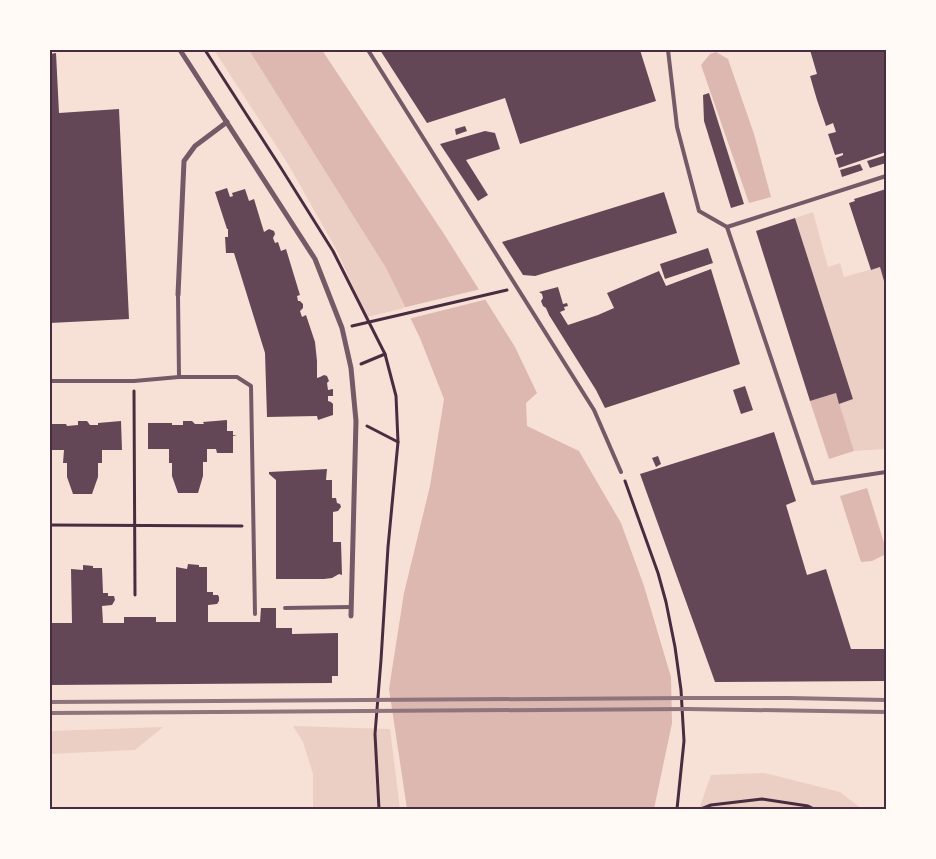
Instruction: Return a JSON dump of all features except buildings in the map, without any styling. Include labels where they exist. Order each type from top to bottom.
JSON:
[{"type":"street","points":[[180,50],[315,259],[342,328],[351,368],[356,421],[351,616]]},
{"type":"street","points":[[178,295],[184,161],[195,146],[227,122]]},
{"type":"lane","points":[[368,50],[594,410],[621,472]]},
{"type":"lane","points":[[668,50],[677,127],[699,212],[727,227],[813,482],[886,472]]},
{"type":"lane","points":[[727,227],[886,176]]},
{"type":"lane","points":[[178,295],[179,377]]},
{"type":"lane","points":[[50,382],[134,381],[179,377],[238,377],[251,386],[255,614]]},
{"type":"lane","points":[[285,608],[351,607]]},
{"type":"path","points":[[205,50],[333,251],[385,354],[396,396],[398,442],[388,547],[382,660],[375,734],[379,809]]},
{"type":"path","points":[[369,323],[504,290]]},
{"type":"path","points":[[351,368],[385,354]]},
{"type":"path","points":[[134,381],[135,595]]},
{"type":"path","points":[[356,421],[398,442]]},
{"type":"path","points":[[621,472],[658,573],[675,647],[681,690],[684,741],[678,809]]},
{"type":"path","points":[[50,525],[253,526]]},
{"type":"path","points":[[701,809],[711,805],[762,799],[808,806],[814,809]]},
{"type":"shaded area","points":[[214,50],[249,50],[386,268],[405,308],[367,317],[336,249],[288,164]]},
{"type":"shaded area","points":[[249,50],[322,50],[444,234],[515,347],[537,393],[526,403],[527,426],[579,451],[621,523],[644,586],[671,677],[672,723],[654,809],[407,809],[389,689],[404,593],[430,486],[444,399],[420,338],[386,268]]},
{"type":"shaded area","points":[[716,52],[728,59],[754,134],[771,197],[749,203],[701,65],[710,54]]},
{"type":"shaded area","points":[[813,212],[828,267],[840,263],[844,277],[880,267],[886,287],[886,449],[854,451],[839,404],[853,399],[795,218]]},
{"type":"shaded area","points":[[836,393],[854,451],[829,459],[810,401]]},
{"type":"shaded area","points":[[867,488],[886,554],[872,561],[861,562],[840,496]]},
{"type":"shaded area","points":[[293,726],[390,729],[400,809],[313,809],[313,774],[303,742]]},
{"type":"shaded area","points":[[163,727],[135,750],[50,754],[50,731]]},
{"type":"shaded area","points":[[765,773],[840,792],[862,809],[699,809],[711,775]]},
{"type":"pier","points":[[481,289],[488,299],[408,319],[402,308]]},
{"type":"railway","points":[[50,702],[688,698],[886,700]]},
{"type":"railway","points":[[50,713],[688,709],[886,712]]}]
